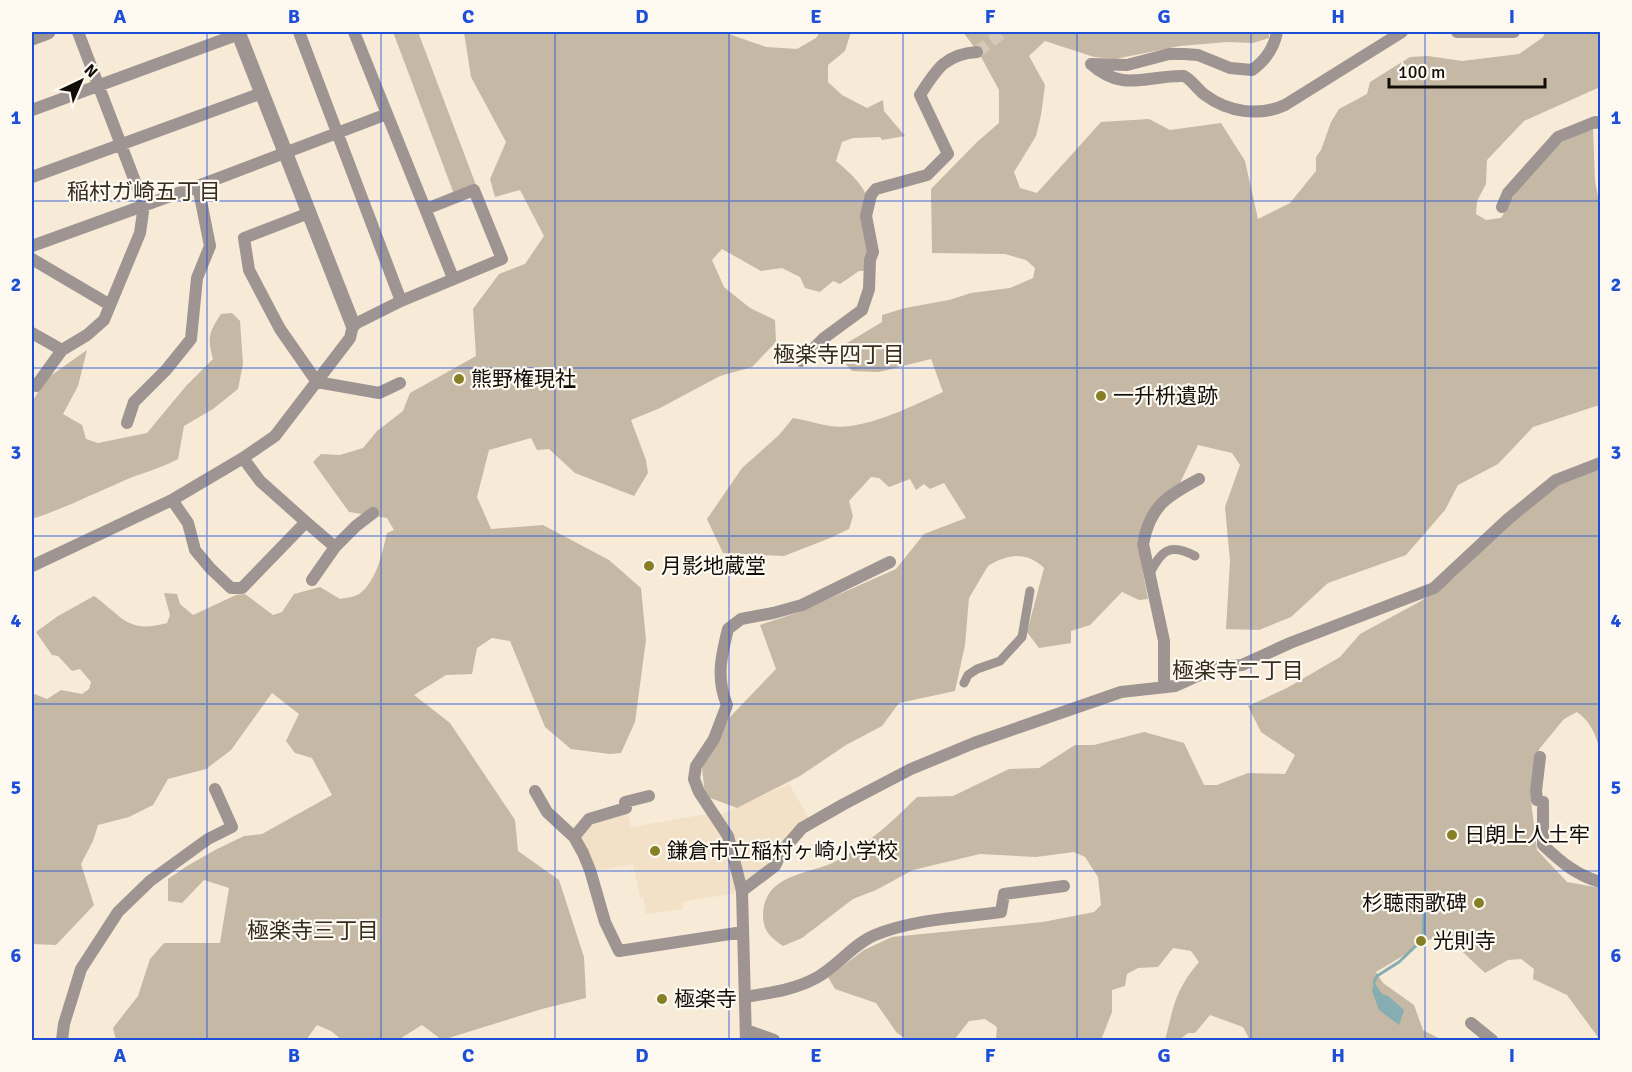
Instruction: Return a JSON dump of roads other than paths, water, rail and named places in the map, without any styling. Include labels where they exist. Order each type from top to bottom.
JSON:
[{"type":"street","points":[[32,38],[48,32]]},
{"type":"street","points":[[32,384],[36,386],[62,350],[87,335],[104,320],[140,233],[144,205],[78,32]]},
{"type":"street","points":[[299,32],[401,301]]},
{"type":"street","points":[[354,32],[453,278]]},
{"type":"street","points":[[1277,32],[1275,44],[1269,54],[1252,70],[1230,68],[1198,55],[1184,54],[1169,54],[1127,65],[1091,64],[1101,73],[1116,80],[1184,76],[1216,102],[1240,111],[1258,112],[1274,110],[1285,105],[1402,32]]},
{"type":"street","points":[[1456,32],[1514,32]]},
{"type":"street","points":[[32,110],[238,33],[353,325],[350,338],[275,436],[172,500],[32,566]]},
{"type":"street","points":[[801,360],[824,338],[862,310],[869,289],[870,260],[873,252],[866,216],[871,195],[876,189],[927,175],[948,154],[920,95],[946,60],[963,53],[977,52]]},
{"type":"street","points":[[32,177],[262,93]]},
{"type":"street","points":[[32,246],[387,114]]},
{"type":"street","points":[[1502,207],[1508,193],[1558,137],[1596,122],[1600,123]]},
{"type":"street","points":[[128,423],[134,402],[166,370],[191,339],[197,278],[210,246],[198,186]]},
{"type":"street","points":[[353,325],[401,301],[502,259],[474,190],[426,209]]},
{"type":"street","points":[[309,213],[244,238],[249,270],[280,329],[317,382],[379,393],[400,383]]},
{"type":"street","points":[[32,259],[110,305]]},
{"type":"street","points":[[32,333],[62,350]]},
{"type":"street","points":[[243,458],[261,481],[335,548]]},
{"type":"street","points":[[742,891],[775,866],[782,851],[802,828],[910,770],[974,742],[1121,692],[1174,686],[1217,667],[1242,665],[1290,643],[1434,588],[1508,519],[1556,480],[1600,463]]},
{"type":"street","points":[[1164,686],[1164,641],[1143,544],[1145,530],[1168,496],[1199,479]]},
{"type":"street","points":[[172,500],[188,523],[195,550],[231,588],[236,589],[242,588],[306,522]]},
{"type":"street","points":[[312,580],[335,548],[356,526],[373,513]]},
{"type":"street","points":[[1149,575],[1158,557],[1171,550],[1181,548],[1195,555]]},
{"type":"street","points":[[774,1041],[746,1035],[742,891],[728,836],[699,792],[694,779],[696,766],[714,739],[727,705],[722,692],[720,662],[728,629],[741,619],[802,605],[890,562]]},
{"type":"street","points":[[964,683],[973,671],[1000,661],[1022,637],[1030,591]]},
{"type":"street","points":[[1540,757],[1536,791],[1537,800],[1543,802],[1543,845],[1565,867],[1584,878],[1600,882]]},
{"type":"street","points":[[62,1041],[64,1024],[81,969],[118,912],[158,875],[208,839],[232,827],[215,789]]},
{"type":"street","points":[[535,791],[547,812],[574,837],[590,870],[605,922],[619,951],[743,932]]},
{"type":"street","points":[[574,837],[589,819],[626,808],[625,802],[649,796]]},
{"type":"street","points":[[745,997],[784,990],[816,978],[873,936],[933,921],[1001,912],[1004,894],[1064,886]]},
{"type":"street","points":[[1471,1023],[1492,1041]]},
{"type":"water","points":[[1374,982],[1382,994],[1388,996],[1404,1010],[1399,1025],[1379,1010],[1372,991]]},
{"type":"waterway","points":[[1374,982],[1377,976],[1399,962],[1423,939],[1424,915],[1418,901]]},
{"type":"tunnel","points":[[977,52],[1003,32]]},
{"type":"place","name":"熊野権現社","points":[[459,379]]},
{"type":"place","name":"一升枡遺跡","points":[[1101,396]]},
{"type":"place","name":"月影地蔵堂","points":[[649,566]]},
{"type":"place","name":"日朗上人土牢","points":[[1452,835]]},
{"type":"place","name":"鎌倉市立稲村ヶ崎小学校","points":[[655,851]]},
{"type":"place","name":"杉聴雨歌碑","points":[[1479,903]]},
{"type":"place","name":"光則寺","points":[[1421,941]]},
{"type":"place","name":"極楽寺","points":[[662,999]]},
{"type":"district","name":"稲村ガ崎五丁目","points":[[144,191]]},
{"type":"district","name":"極楽寺四丁目","points":[[839,354]]},
{"type":"district","name":"極楽寺二丁目","points":[[1238,670]]},
{"type":"district","name":"極楽寺三丁目","points":[[313,930]]}]
